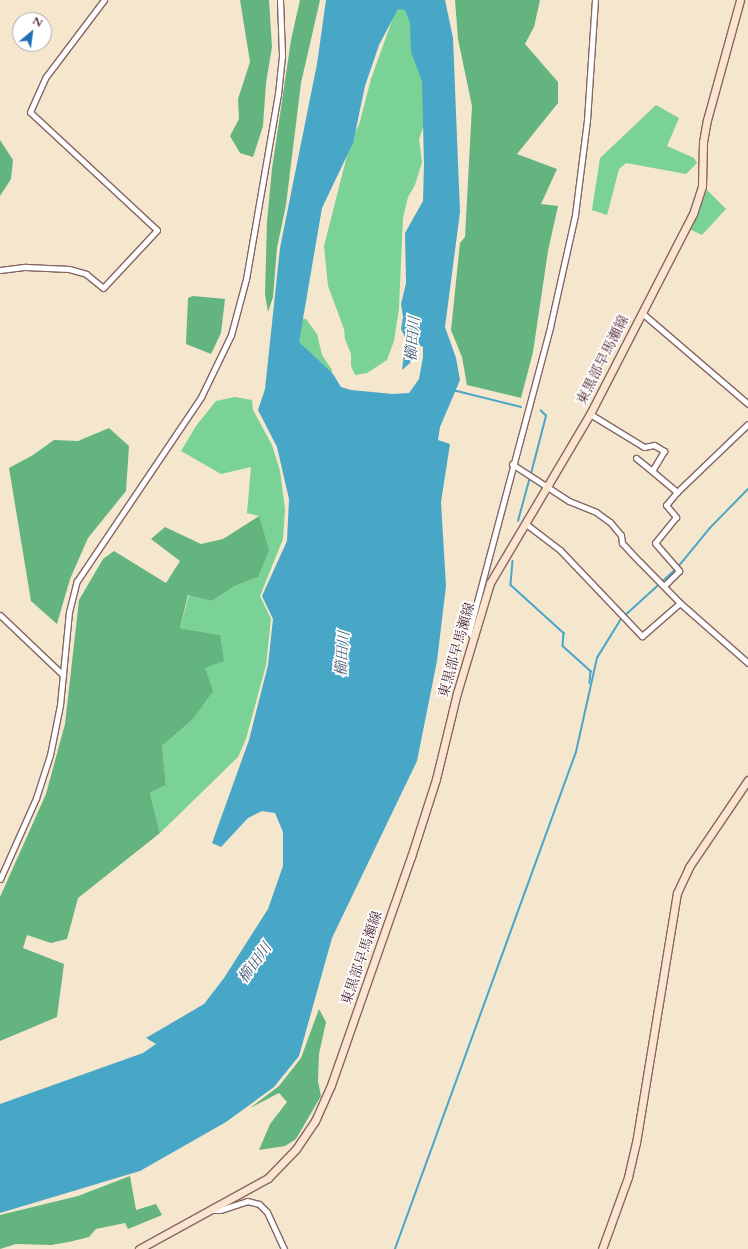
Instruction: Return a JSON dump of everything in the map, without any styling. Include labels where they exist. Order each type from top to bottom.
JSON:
[{"type":"main road","name":"東黒部早馬瀬線","points":[[139,1249],[260,1184],[275,1171],[305,1137],[323,1104],[401,887],[436,779],[473,637],[490,583],[526,524],[544,485],[590,414],[642,313],[698,198],[702,186],[703,142],[707,120],[740,0]]},
{"type":"main road","points":[[602,1249],[628,1177],[636,1143],[677,893],[689,867],[748,780]]},
{"type":"street","points":[[0,270],[26,267],[69,269],[86,274],[102,288],[157,230],[30,112],[45,78],[104,0]]},
{"type":"street","points":[[0,879],[45,774],[55,730],[63,675],[69,612],[77,581],[201,397],[231,334],[246,278],[278,94],[282,55],[280,0]]},
{"type":"street","points":[[473,637],[469,632],[512,464],[550,327],[575,214],[587,120],[594,0]]},
{"type":"street","points":[[642,313],[748,404]]},
{"type":"street","points":[[590,414],[644,447],[654,445],[664,452],[652,471]]},
{"type":"street","points":[[662,584],[676,567],[655,544],[675,520],[666,505],[677,492],[748,424]]},
{"type":"street","points":[[636,458],[677,492]]},
{"type":"street","points":[[512,464],[569,502],[596,512],[610,522],[621,535],[622,543],[680,603],[748,663]]},
{"type":"street","points":[[526,524],[552,542],[644,637],[680,603]]},
{"type":"street","points":[[0,615],[63,675]]},
{"type":"street","points":[[211,1210],[220,1210],[248,1201],[259,1204],[267,1212],[284,1249]]},
{"type":"green space","points":[[240,0],[269,0],[272,47],[266,83],[263,126],[253,157],[240,153],[230,136],[239,119],[238,99],[250,62]]},
{"type":"green space","points":[[300,0],[320,0],[301,83],[286,205],[277,248],[273,297],[268,312],[265,294],[267,221],[272,169],[291,40]]},
{"type":"green space","points":[[455,0],[540,0],[534,27],[525,44],[558,82],[558,103],[517,154],[557,169],[541,204],[558,206],[548,251],[533,352],[521,398],[467,385],[462,357],[451,330],[460,243],[465,237],[472,106],[458,39]]},
{"type":"green space","points":[[399,1],[421,16],[426,119],[419,139],[422,162],[415,185],[408,197],[403,218],[399,308],[394,341],[387,360],[367,373],[355,375],[351,366],[351,354],[345,339],[344,329],[328,286],[324,246],[351,140],[359,125],[371,79]]},
{"type":"green space","points":[[656,105],[679,118],[667,146],[694,158],[697,163],[686,174],[626,163],[619,169],[607,215],[592,210],[600,158]]},
{"type":"green space","points":[[0,140],[13,160],[11,179],[0,196]]},
{"type":"green space","points":[[707,190],[726,209],[702,235],[689,229]]},
{"type":"green space","points":[[193,296],[225,299],[221,333],[211,354],[186,344],[188,298]]},
{"type":"green space","points":[[301,319],[306,319],[317,334],[322,355],[332,370],[329,384],[295,370]]},
{"type":"green space","points":[[235,397],[252,400],[253,410],[272,445],[280,471],[285,509],[283,539],[260,596],[271,619],[266,665],[246,739],[238,757],[160,833],[150,793],[166,785],[162,746],[193,719],[205,668],[220,635],[180,628],[189,595],[212,601],[235,586],[258,577],[259,516],[247,513],[251,467],[221,474],[181,451],[196,426],[216,401]]},
{"type":"green space","points":[[109,428],[129,446],[126,491],[88,538],[70,579],[57,624],[31,601],[9,468],[33,455],[54,440],[78,441]]},
{"type":"green space","points":[[259,516],[269,550],[258,577],[235,586],[212,601],[188,595],[180,628],[220,635],[224,661],[205,668],[213,691],[193,719],[162,746],[166,785],[150,793],[160,833],[78,898],[67,939],[51,943],[27,935],[23,948],[64,964],[57,1017],[0,1041],[0,897],[46,794],[65,724],[79,600],[103,559],[114,551],[166,583],[180,561],[151,539],[165,527],[201,544],[223,539]]},
{"type":"green space","points":[[319,1009],[326,1022],[319,1054],[318,1081],[321,1096],[296,1139],[285,1146],[259,1150],[270,1124],[287,1102],[279,1093],[250,1108],[279,1086],[301,1058]]},
{"type":"green space","points":[[130,1176],[136,1210],[156,1204],[162,1215],[128,1229],[125,1223],[96,1229],[89,1237],[69,1242],[51,1245],[16,1244],[0,1249],[0,1215],[78,1196]]},
{"type":"water","name":"櫛田川","points":[[326,0],[445,0],[453,38],[460,212],[445,327],[456,358],[460,380],[440,427],[438,440],[450,444],[441,502],[446,586],[437,661],[417,761],[332,938],[299,1056],[274,1087],[226,1122],[140,1171],[0,1213],[0,1104],[143,1053],[156,1044],[146,1038],[204,1004],[224,978],[268,909],[283,866],[283,832],[275,813],[262,811],[248,818],[221,847],[212,843],[249,740],[268,665],[273,619],[262,596],[287,541],[289,499],[277,447],[258,410],[265,389],[280,248],[317,64]],"holes":[[[398,9],[405,10],[410,23],[411,52],[422,81],[424,164],[423,201],[405,233],[406,283],[401,304],[403,317],[401,329],[406,339],[402,370],[410,363],[417,344],[423,347],[423,357],[419,379],[409,393],[393,394],[351,390],[341,387],[333,374],[299,342],[322,208],[353,143],[365,86],[379,45]]]},
{"type":"waterway","points":[[453,390],[521,407]]},
{"type":"waterway","points":[[531,474],[546,416],[541,411]]},
{"type":"waterway","points":[[518,521],[530,477]]},
{"type":"waterway","points":[[678,567],[710,528],[748,489]]},
{"type":"waterway","points":[[513,561],[511,585],[564,633],[563,646],[591,671],[590,683]]},
{"type":"waterway","points":[[395,1249],[576,752],[597,658],[621,619],[675,570]]}]
